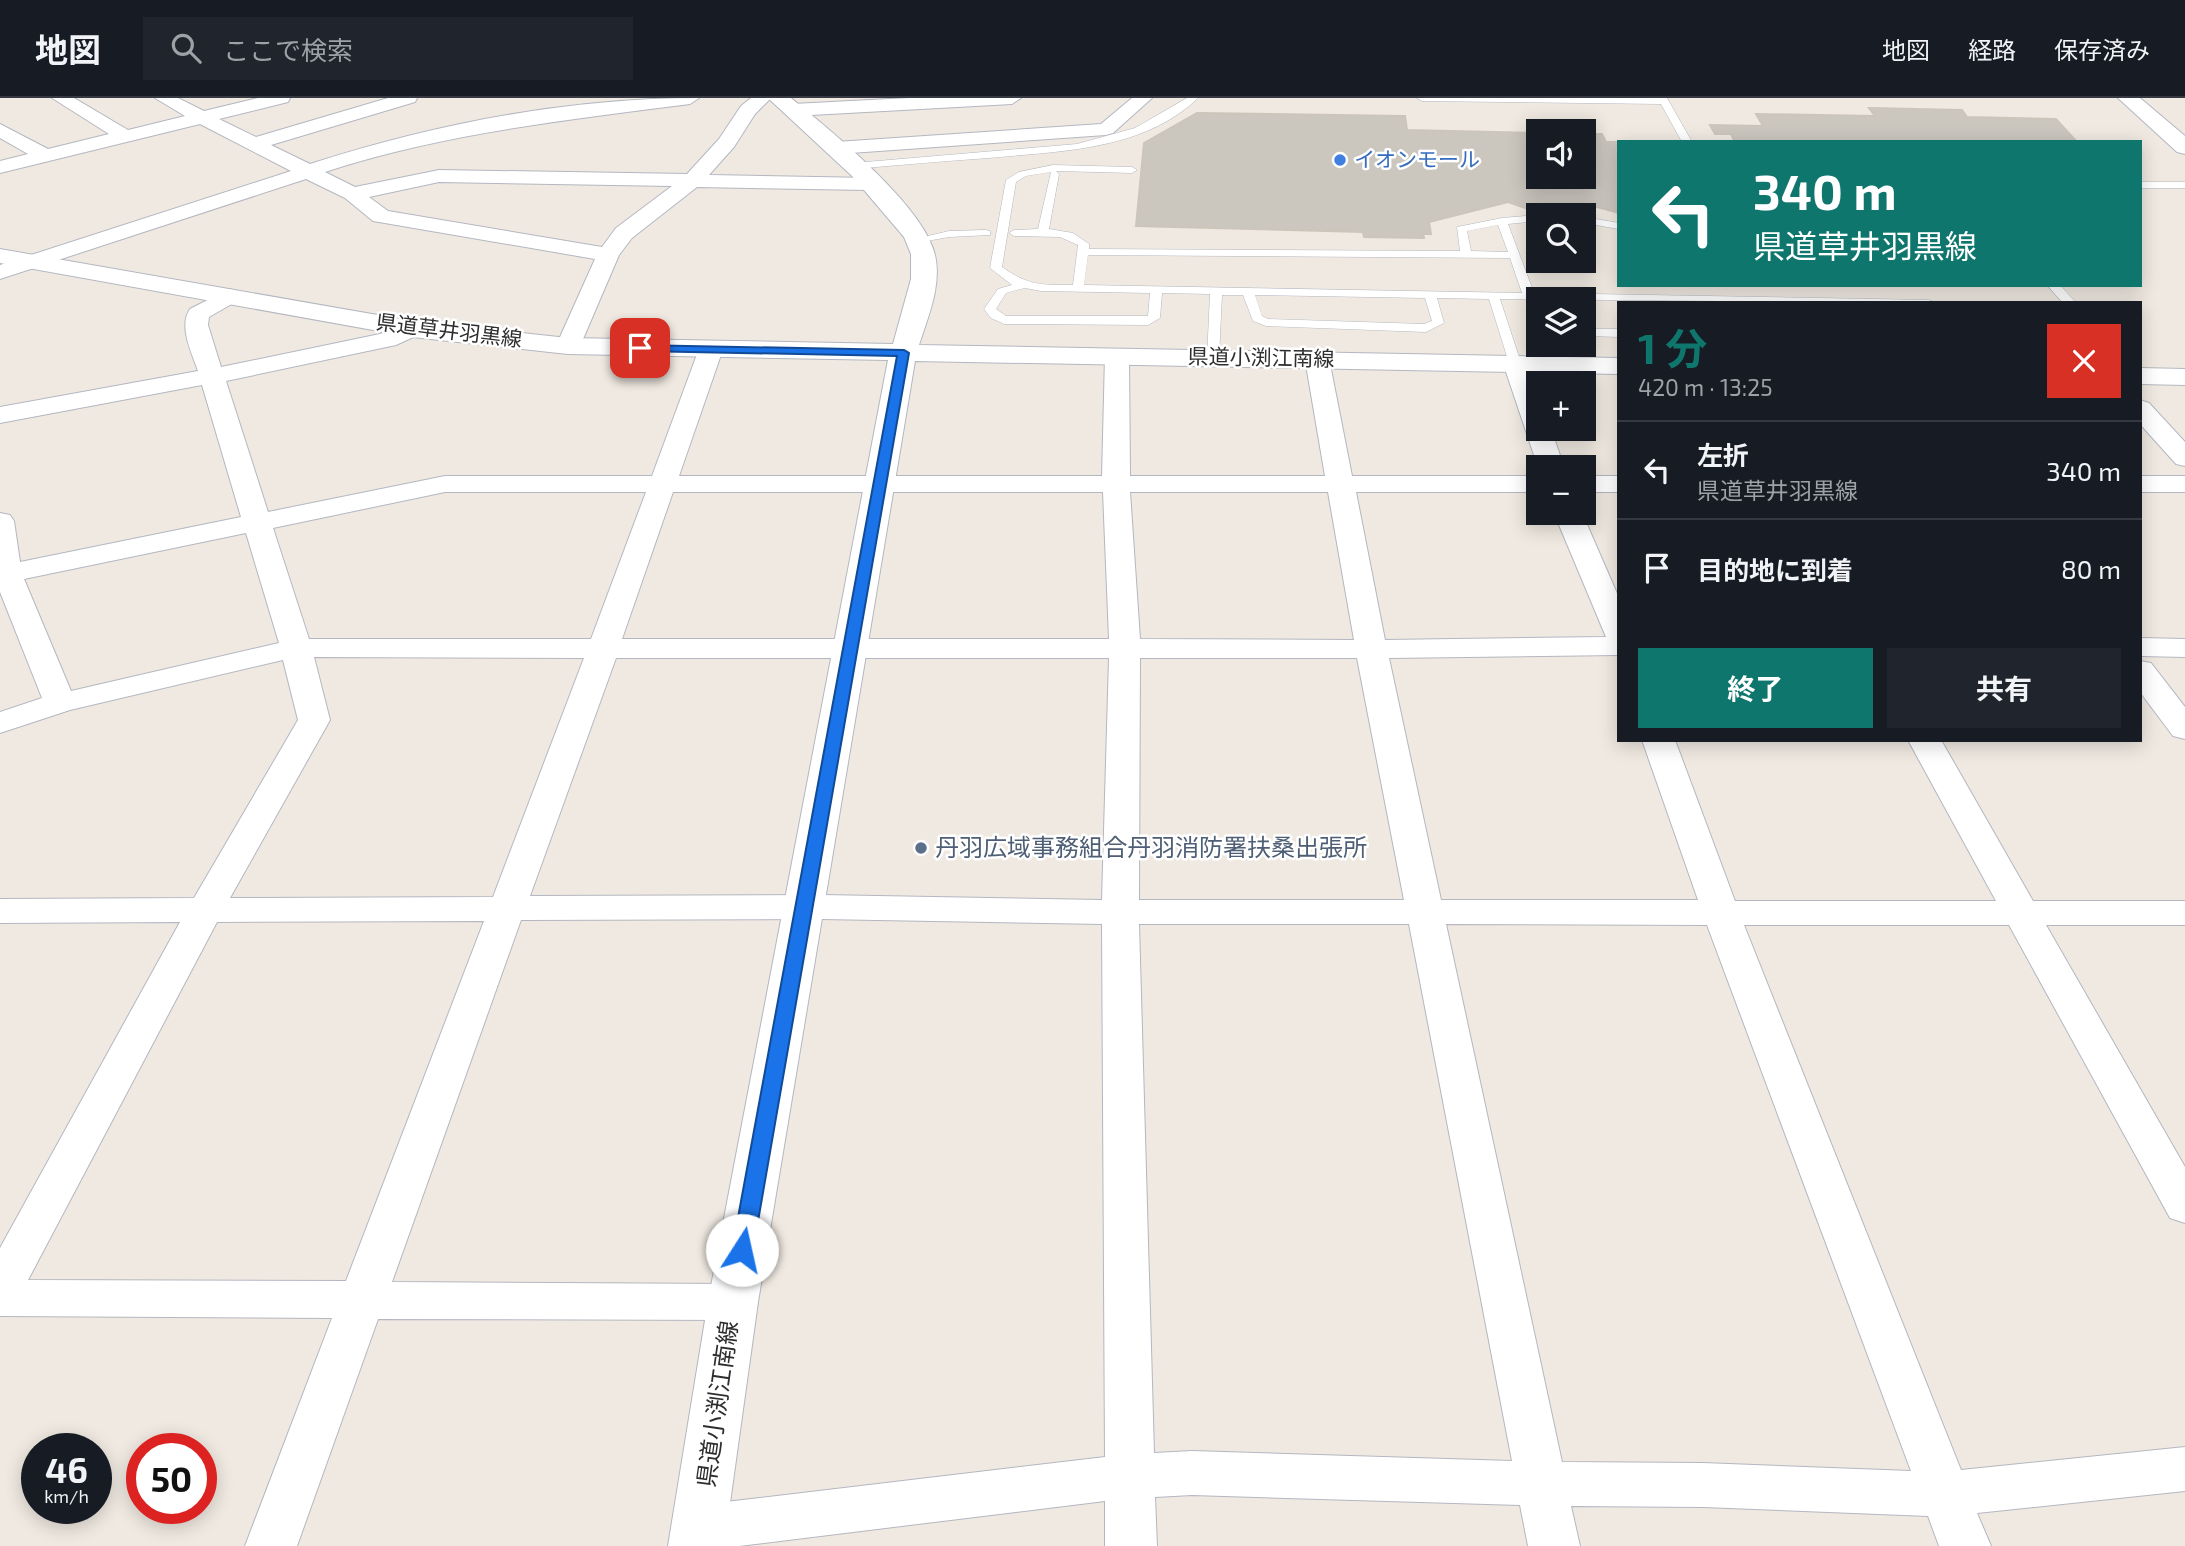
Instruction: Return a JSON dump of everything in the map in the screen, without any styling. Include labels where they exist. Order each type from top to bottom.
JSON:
[{"type":"main road","points":[[2128,98],[2185,147]]},
{"type":"main road","name":"県道小渕江南線","points":[[698,1537],[733,1303],[850,648],[904,353],[924,284],[923,252],[907,223],[853,166],[778,102]]},
{"type":"main road","name":"県道草井羽黒線","points":[[0,256],[412,328],[568,346],[904,353]]},
{"type":"main road","name":"県道小渕江南線","points":[[904,353],[1617,366]]},
{"type":"main road","points":[[2142,376],[2185,377]]},
{"type":"street","points":[[61,98],[127,137]]},
{"type":"street","points":[[164,98],[352,194],[381,216],[608,255]]},
{"type":"street","points":[[0,167],[281,98]]},
{"type":"street","points":[[253,144],[408,98]]},
{"type":"street","points":[[578,98],[598,108]]},
{"type":"street","points":[[0,272],[380,148],[467,128],[598,108],[690,98]]},
{"type":"street","points":[[568,346],[608,255],[624,233],[657,211],[694,179],[726,143],[748,110],[778,102],[1012,98]]},
{"type":"street","points":[[352,194],[439,176],[694,179],[853,166],[1106,128],[1143,98]]},
{"type":"street","points":[[0,130],[46,156]]},
{"type":"street","points":[[0,1290],[205,910],[314,720],[296,648],[196,325],[198,314],[229,296]]},
{"type":"street","points":[[0,415],[387,340],[412,328]]},
{"type":"street","points":[[271,1546],[604,648],[711,349]]},
{"type":"street","points":[[1117,356],[1116,486],[1125,647],[1121,912],[1131,1546]]},
{"type":"street","points":[[1317,359],[1423,911],[1553,1546]]},
{"type":"street","points":[[1516,363],[1546,455]]},
{"type":"street","points":[[2142,410],[2185,458]]},
{"type":"street","points":[[4,574],[445,484],[1526,484]]},
{"type":"street","points":[[1596,484],[1617,484]]},
{"type":"street","points":[[2142,484],[2185,484]]},
{"type":"street","points":[[0,521],[4,574],[60,704]]},
{"type":"street","points":[[1573,525],[1617,629]]},
{"type":"street","points":[[0,723],[60,704],[296,648],[1371,649],[1617,646]]},
{"type":"street","points":[[2142,647],[2185,648]]},
{"type":"street","points":[[2142,673],[2185,729]]},
{"type":"street","points":[[1659,742],[1721,913],[1965,1546]]},
{"type":"street","points":[[1925,742],[2185,1206]]},
{"type":"street","points":[[0,911],[804,908],[1121,912],[2185,913]]},
{"type":"street","points":[[0,1298],[733,1303]]},
{"type":"street","points":[[698,1537],[1131,1476],[1192,1473],[1542,1484],[1703,1485],[1945,1494],[2185,1469]]},
{"type":"lane","points":[[853,166],[1112,141],[1138,132],[1193,98]]},
{"type":"lane","points":[[1422,98],[1663,100],[1686,140]]},
{"type":"lane","points":[[1042,233],[1054,168],[1049,149]]},
{"type":"lane","points":[[1132,170],[1041,170],[1020,174],[1011,180],[996,268],[1024,285],[1078,289],[1526,296]]},
{"type":"lane","points":[[2142,185],[2185,185]]},
{"type":"lane","points":[[1466,255],[1461,229],[1502,220],[1526,219]]},
{"type":"lane","points":[[1502,220],[1526,289]]},
{"type":"lane","points":[[1596,222],[1617,226]]},
{"type":"lane","points":[[916,240],[949,234],[986,233]]},
{"type":"lane","points":[[1014,233],[1066,234],[1079,239],[1084,244],[1078,289]]},
{"type":"lane","points":[[1083,252],[1512,255]]},
{"type":"lane","points":[[1024,285],[1002,290],[990,309],[995,316],[1004,320],[1149,321],[1154,318],[1156,291]]},
{"type":"lane","points":[[1784,287],[1792,300]]},
{"type":"lane","points":[[2055,287],[2068,301]]},
{"type":"lane","points":[[1213,358],[1216,292]]},
{"type":"lane","points":[[1248,293],[1256,318],[1266,322],[1426,328],[1438,323],[1430,295]]},
{"type":"lane","points":[[1493,295],[1516,363]]},
{"type":"lane","points":[[1596,298],[1832,301]]},
{"type":"lane","points":[[1596,333],[1617,333]]},
{"type":"building","points":[[1869,108],[1962,110],[1967,117],[2056,119],[2075,140],[1734,140],[1731,134],[1715,134],[1710,125],[1763,126],[1756,114],[1875,116]]},
{"type":"building","name":"イオンモール","points":[[1197,113],[1405,116],[1407,130],[1526,133],[1526,189],[1596,189],[1596,134],[1602,134],[1606,142],[1617,142],[1617,212],[1596,207],[1596,203],[1526,203],[1526,208],[1508,202],[1429,222],[1431,234],[1423,234],[1424,238],[1364,237],[1363,232],[1136,226],[1144,143]]},
{"type":"place","name":"イオンモール","points":[[1340,160]]},
{"type":"place","name":"丹羽広域事務組合丹羽消防署扶桑出張所","points":[[921,848]]},
{"type":"route","points":[[640,348],[904,353],[742,1250]]}]
